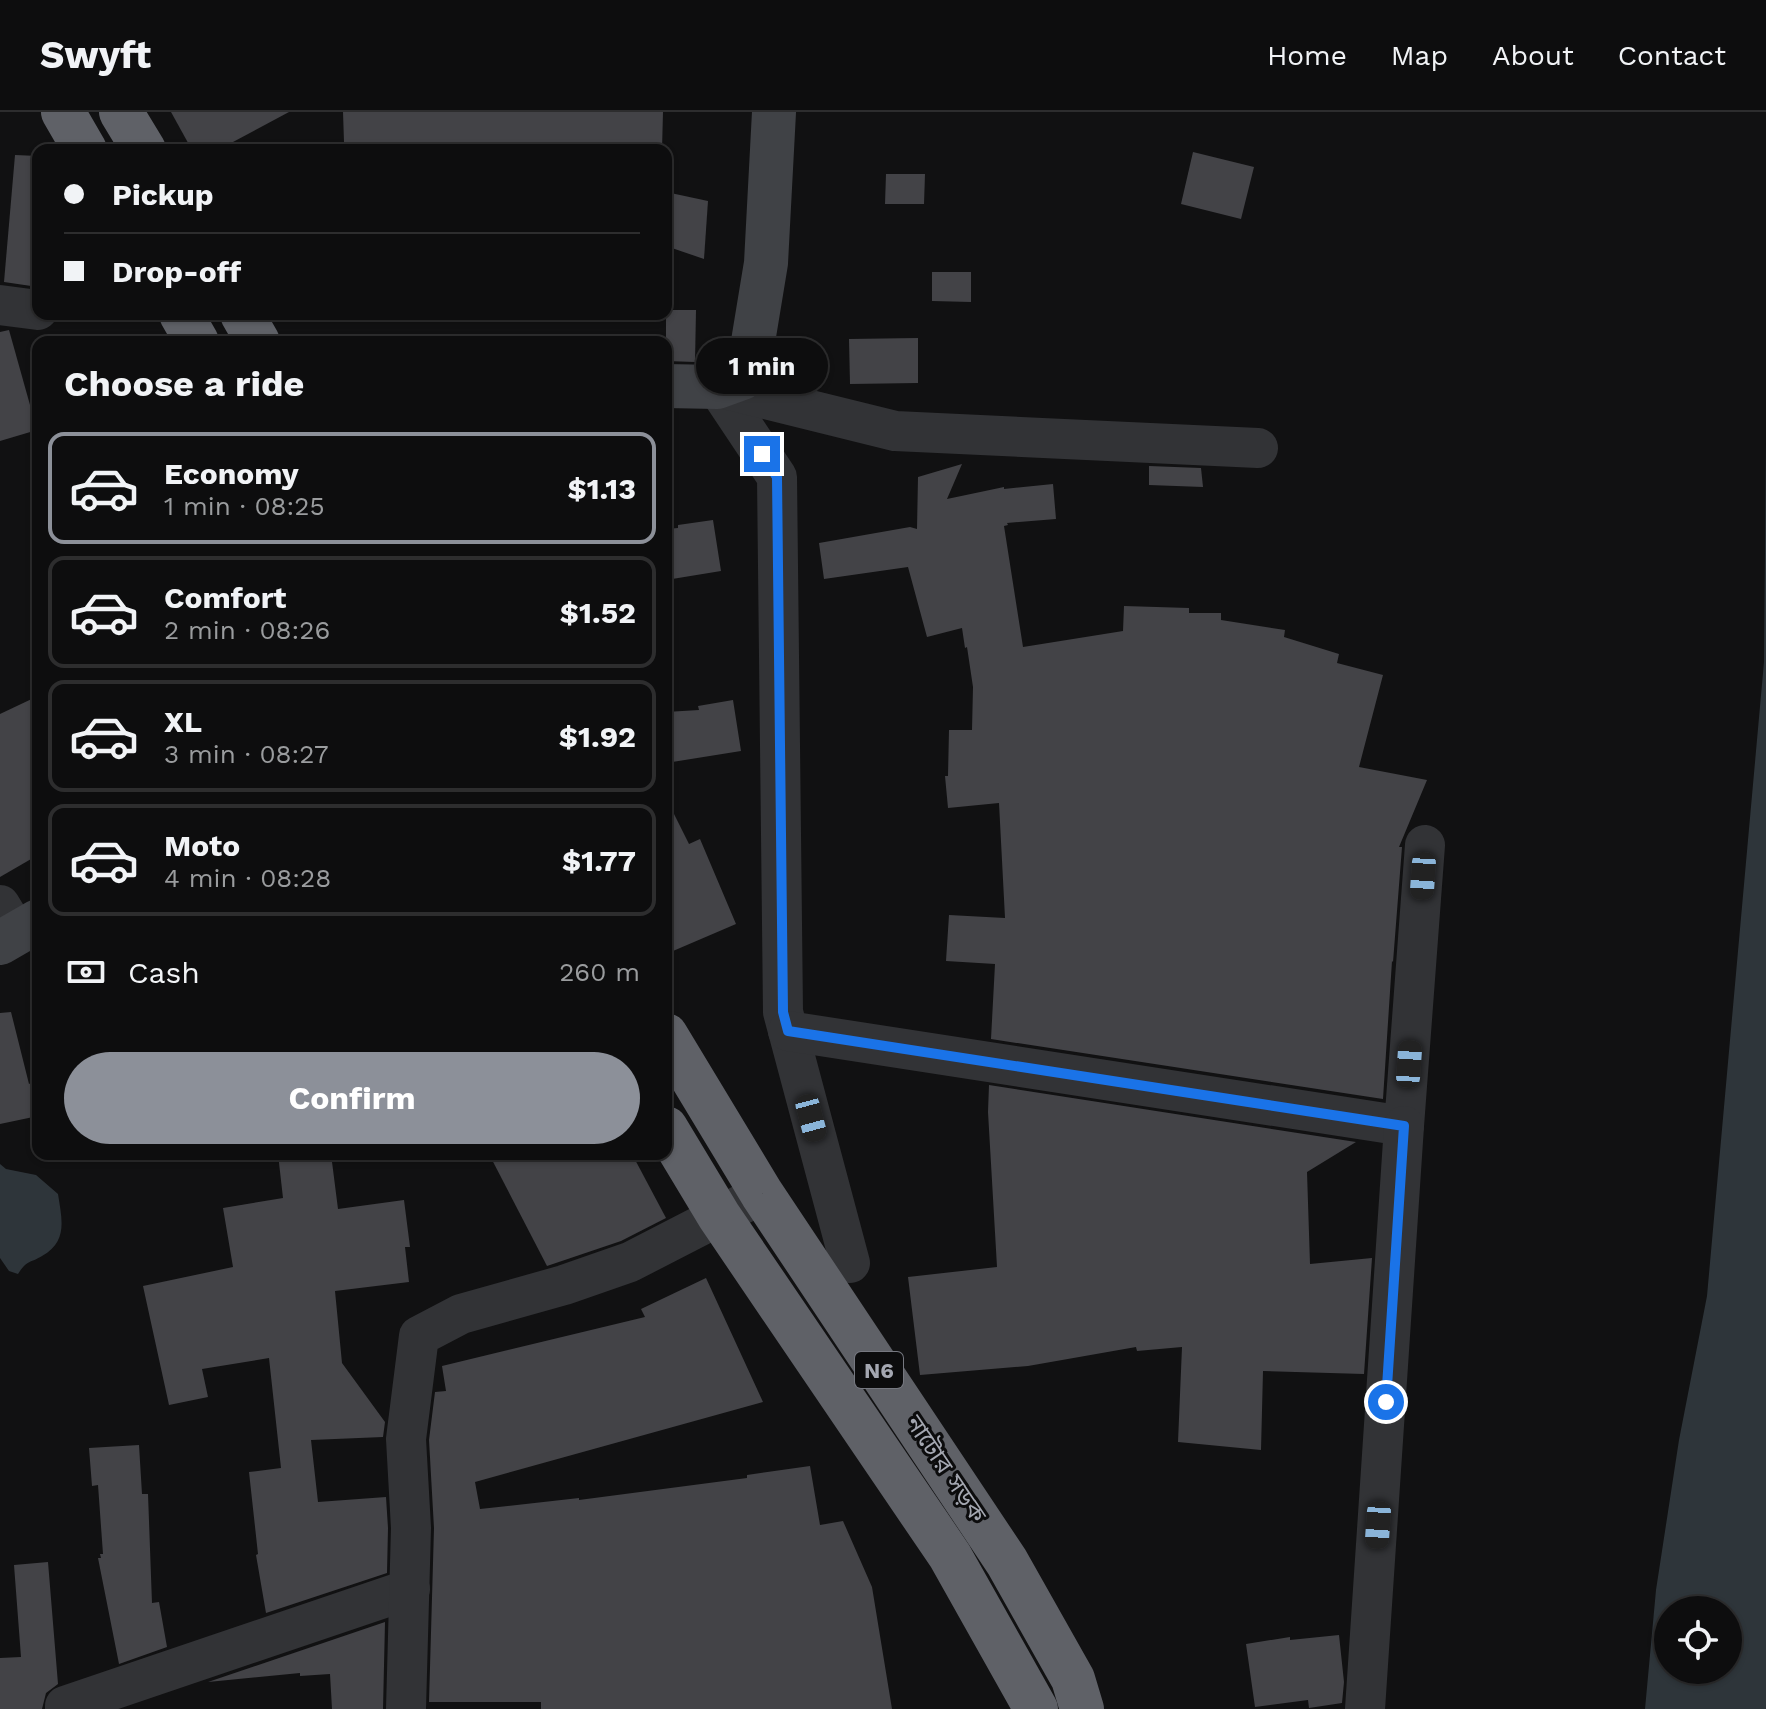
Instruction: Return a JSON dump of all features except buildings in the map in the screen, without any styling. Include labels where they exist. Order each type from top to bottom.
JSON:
[{"type":"highway","points":[[63,112],[82,144]]},
{"type":"highway","points":[[121,112],[140,144]]},
{"type":"highway","name":"নাটোর সড়ক","points":[[672,1045],[762,1194],[1007,1562],[1073,1679],[1082,1709]]},
{"type":"highway","name":"N6","points":[[672,1138],[719,1216],[950,1556],[1036,1709]]},
{"type":"street","points":[[717,387],[742,378],[750,360],[766,263],[774,112]]},
{"type":"street","points":[[0,305],[32,309]]},
{"type":"street","points":[[672,386],[717,387],[895,431],[1258,448]]},
{"type":"street","points":[[717,387],[777,477],[783,1012],[850,1263]]},
{"type":"street","points":[[1365,1709],[1425,845]]},
{"type":"street","points":[[788,1031],[1404,1126]]},
{"type":"street","points":[[406,1709],[411,1528],[406,1439],[419,1336],[461,1314],[564,1285],[630,1262],[762,1194]]},
{"type":"street","points":[[65,1709],[65,1706],[410,1589]]},
{"type":"shaded area","points":[[1766,443],[1766,1709],[1645,1709],[1654,1612],[1654,1684],[1742,1684],[1742,1596],[1655,1596],[1679,1440],[1707,1296],[1764,662]]},
{"type":"shaded area","points":[[0,1164],[6,1169],[36,1175],[58,1194],[62,1221],[60,1237],[50,1250],[27,1264],[18,1274],[9,1271],[0,1258]]},
{"type":"route","points":[[762,454],[777,477],[783,1012],[788,1031],[1404,1126],[1386,1402]]}]
